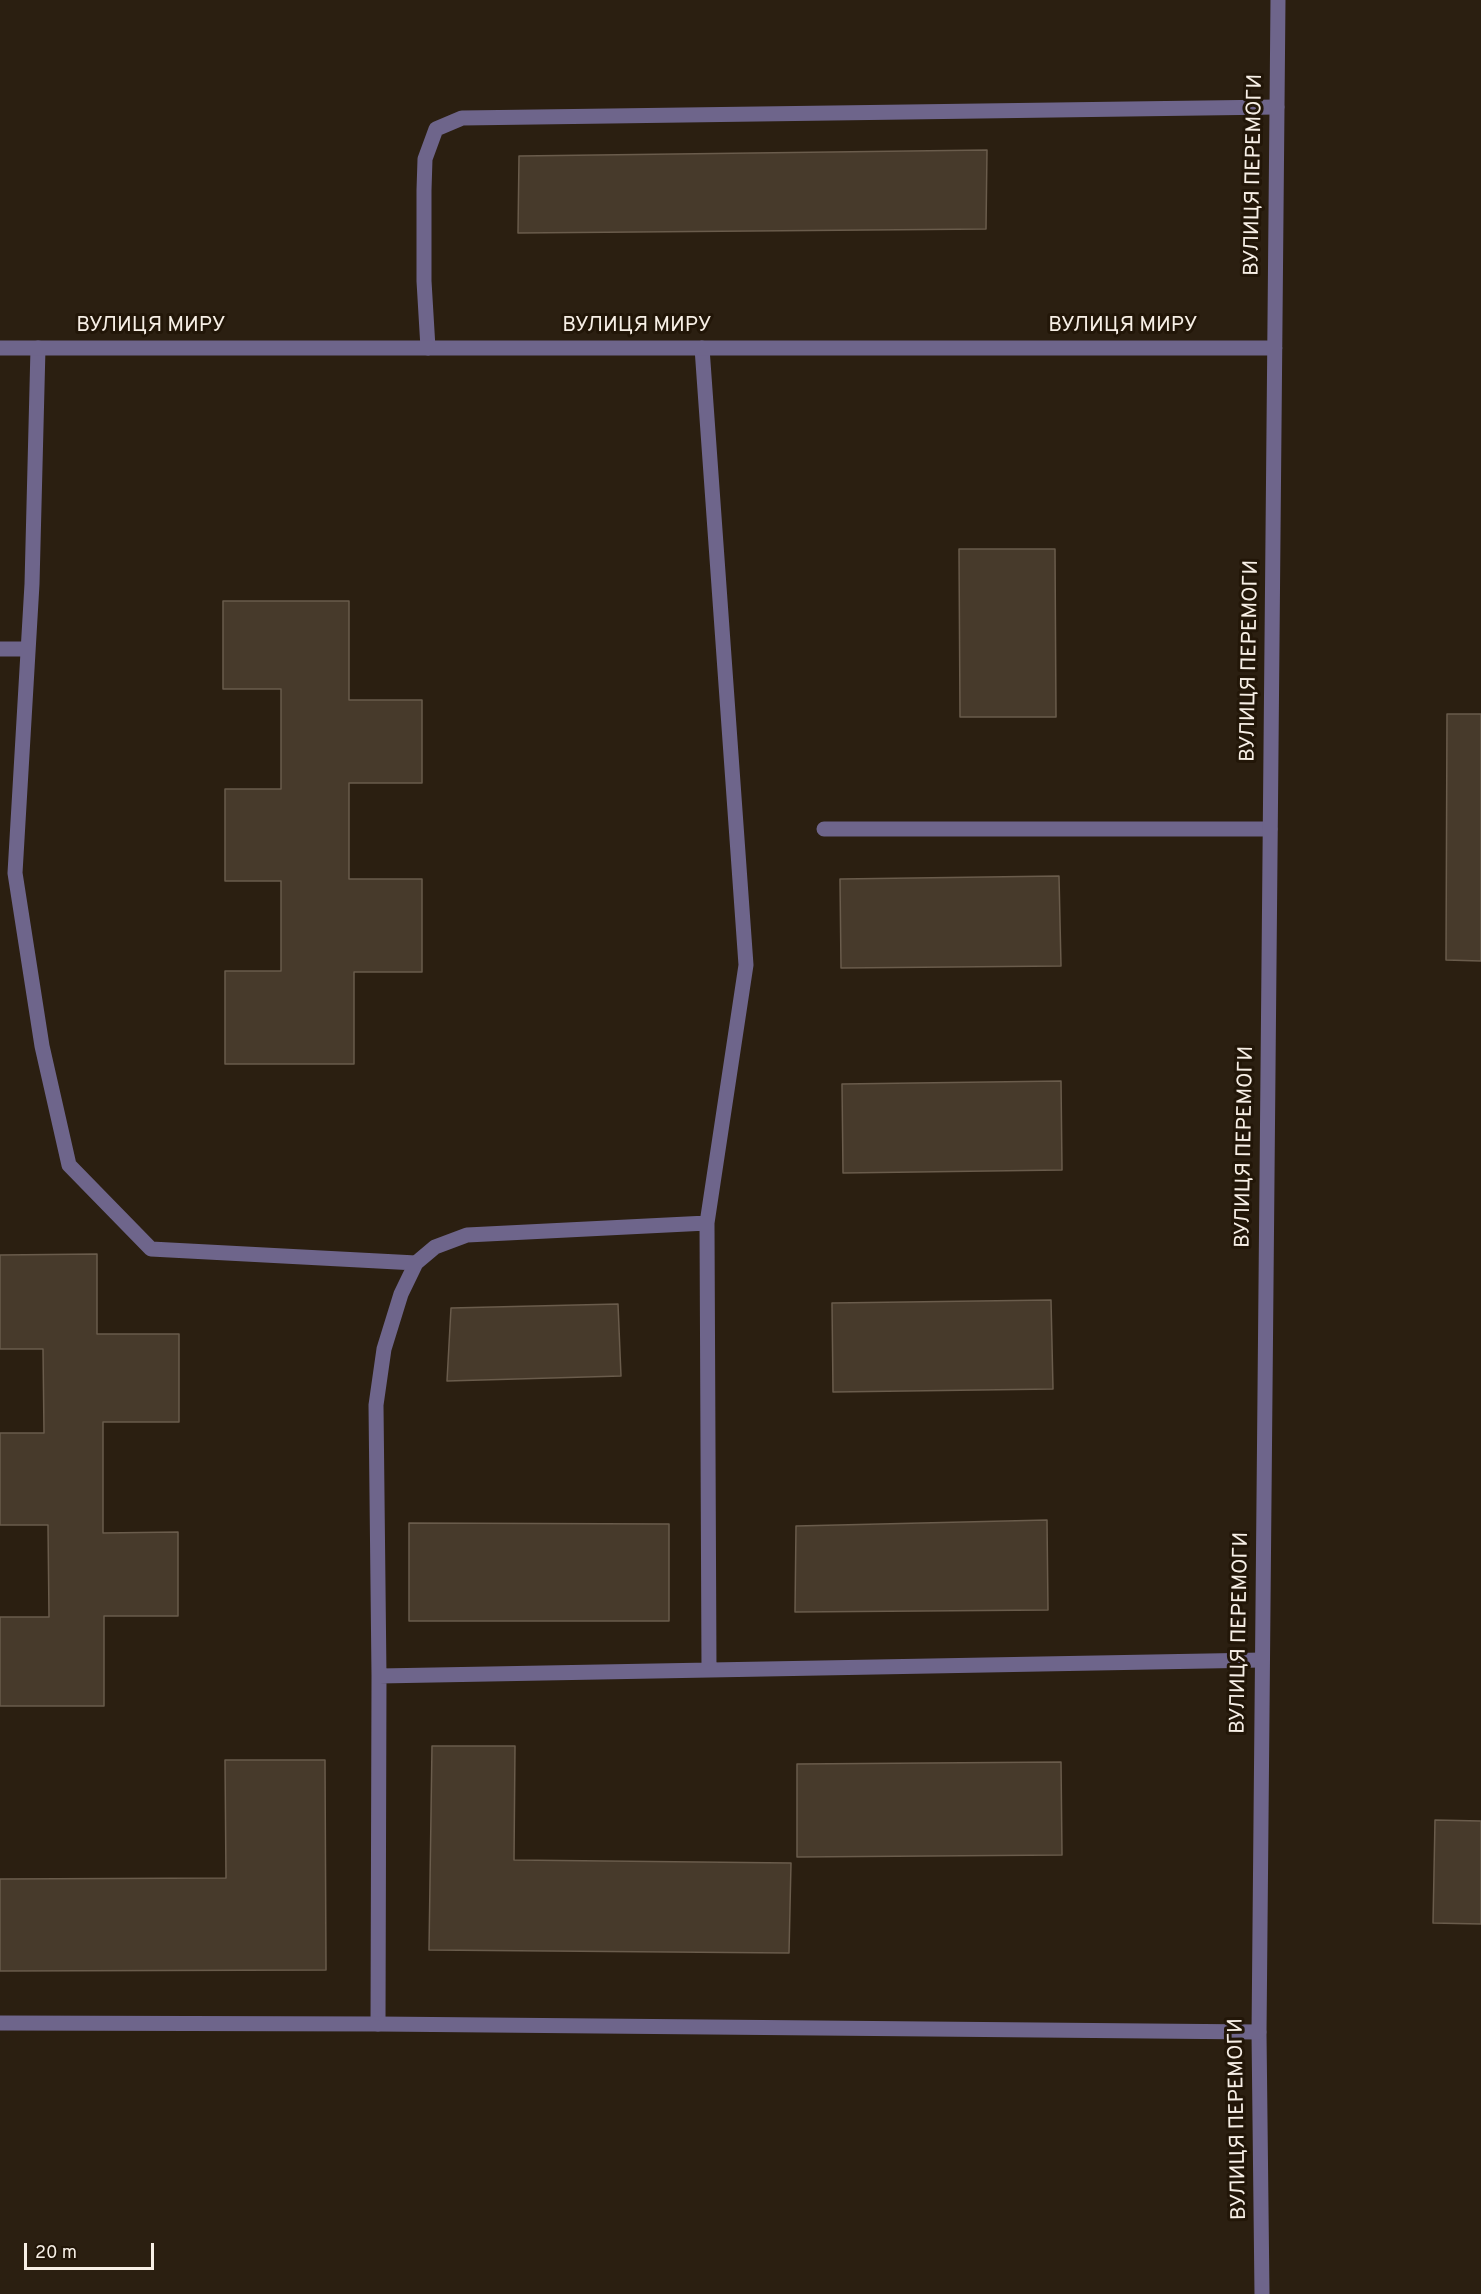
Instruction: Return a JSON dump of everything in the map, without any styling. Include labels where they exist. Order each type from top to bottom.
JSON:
[{"type":"street","name":"ВУЛИЦЯ ПЕРЕМОГИ","points":[[1262,2294],[1258,2032],[1278,0]]},
{"type":"street","points":[[428,348],[424,281],[425,159],[436,129],[462,118],[1277,107]]},
{"type":"street","name":"ВУЛИЦЯ МИРУ","points":[[0,348],[1275,348]]},
{"type":"street","points":[[38,348],[32,584],[7,873],[69,1165],[151,1249],[416,1263]]},
{"type":"street","points":[[702,348],[747,965],[707,1223],[709,1669]]},
{"type":"street","points":[[0,649],[26,649]]},
{"type":"street","points":[[824,829],[1270,829]]},
{"type":"street","points":[[378,2024],[379,1676],[376,1405],[384,1349],[401,1294],[416,1263],[435,1246],[467,1235],[707,1223]]},
{"type":"street","points":[[379,1676],[1262,1660]]},
{"type":"street","points":[[0,2023],[1258,2032]]},
{"type":"building","points":[[987,150],[986,229],[518,233],[519,156]]},
{"type":"building","points":[[959,549],[1055,549],[1056,717],[960,717]]},
{"type":"building","points":[[223,601],[349,601],[349,700],[422,700],[422,783],[349,783],[349,879],[422,879],[422,972],[354,972],[354,1064],[225,1064],[225,971],[281,971],[281,881],[225,881],[225,789],[281,789],[281,689],[223,689]]},
{"type":"building","points":[[1447,714],[1481,714],[1481,961],[1446,960]]},
{"type":"building","points":[[1059,876],[1061,966],[841,968],[840,879]]},
{"type":"building","points":[[1061,1081],[1062,1170],[843,1173],[842,1084]]},
{"type":"building","points":[[97,1254],[97,1334],[179,1334],[179,1422],[103,1422],[103,1533],[178,1532],[178,1616],[104,1616],[104,1706],[0,1706],[0,1617],[49,1617],[48,1525],[0,1525],[0,1433],[44,1433],[43,1349],[0,1349],[0,1255]]},
{"type":"building","points":[[1051,1300],[1053,1389],[833,1392],[832,1303]]},
{"type":"building","points":[[618,1304],[621,1376],[447,1381],[451,1308]]},
{"type":"building","points":[[1047,1520],[1048,1610],[795,1612],[796,1526]]},
{"type":"building","points":[[409,1523],[669,1524],[669,1621],[409,1621]]},
{"type":"building","points":[[432,1746],[515,1746],[514,1860],[791,1863],[789,1953],[429,1950]]},
{"type":"building","points":[[225,1760],[325,1760],[326,1970],[0,1971],[0,1879],[226,1878]]},
{"type":"building","points":[[1061,1762],[1062,1855],[797,1857],[797,1764]]},
{"type":"building","points":[[1435,1820],[1481,1821],[1481,1924],[1433,1923]]}]
